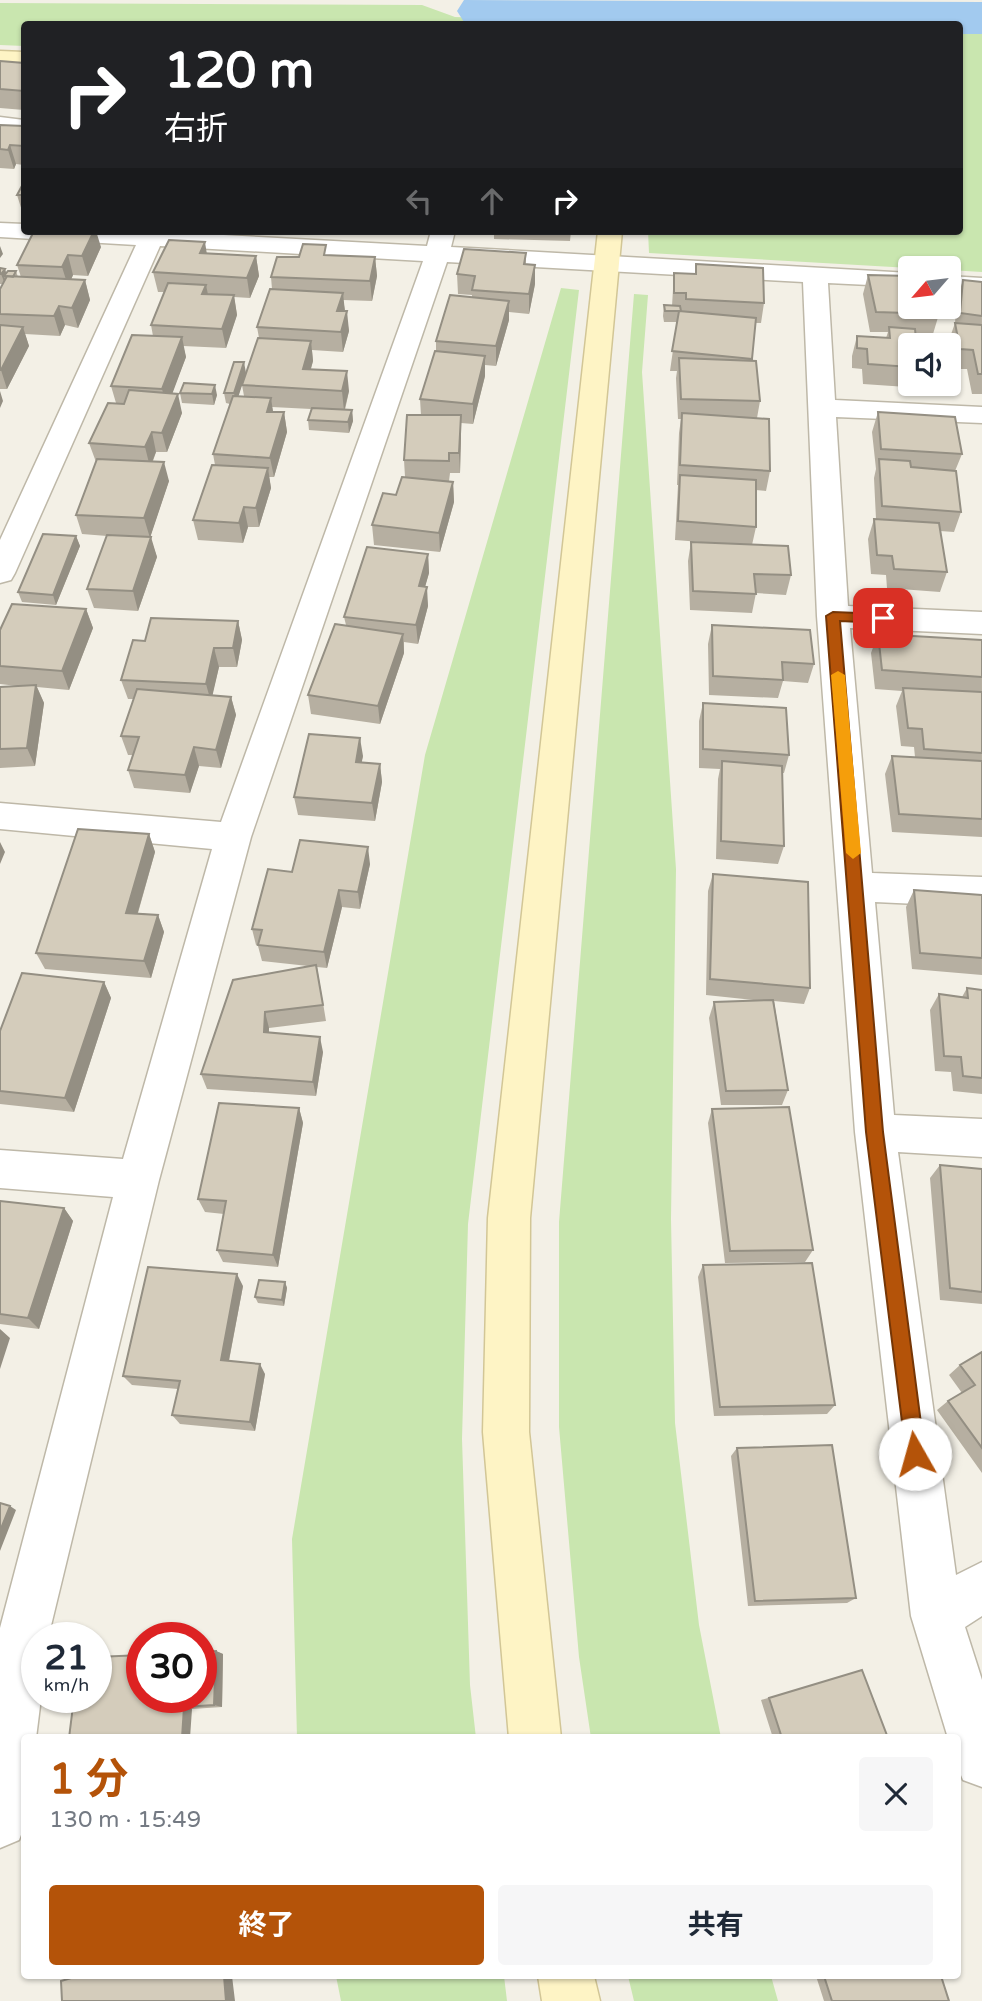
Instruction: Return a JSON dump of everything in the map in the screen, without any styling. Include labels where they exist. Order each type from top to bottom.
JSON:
[{"type":"street","points":[[0,57],[21,58]]},
{"type":"street","points":[[0,124],[21,126]]},
{"type":"street","points":[[0,230],[21,231]]},
{"type":"street","points":[[83,235],[150,239],[609,248],[815,274],[898,279]]},
{"type":"street","points":[[0,573],[150,239]]},
{"type":"street","points":[[0,1821],[21,1645],[138,1180],[233,837],[440,243]]},
{"type":"street","points":[[535,1734],[506,1432],[509,1218],[609,248]]},
{"type":"street","points":[[815,274],[833,616],[875,1132],[936,1616],[982,1761]]},
{"type":"street","points":[[961,284],[982,285]]},
{"type":"street","points":[[824,408],[982,415]]},
{"type":"street","points":[[833,616],[982,623]]},
{"type":"street","points":[[0,816],[233,837]]},
{"type":"street","points":[[856,887],[982,892]]},
{"type":"street","points":[[875,1132],[982,1138]]},
{"type":"street","points":[[0,1169],[138,1180]]},
{"type":"street","points":[[936,1616],[982,1587]]},
{"type":"street","points":[[567,1979],[571,2001]]},
{"type":"green space","points":[[0,3],[422,5],[455,17],[614,21],[21,21],[21,46],[0,45]]},
{"type":"green space","points":[[963,30],[982,31],[982,272],[961,271],[961,256],[898,256],[898,267],[649,253],[648,235],[963,235]]},
{"type":"green space","points":[[561,288],[579,290],[468,1224],[462,1439],[470,1685],[476,1734],[297,1734],[292,1539],[425,755]]},
{"type":"green space","points":[[634,294],[648,295],[642,372],[676,869],[671,1219],[675,1423],[699,1625],[720,1734],[590,1734],[579,1657],[559,1427],[559,1222]]},
{"type":"green space","points":[[337,1979],[504,1979],[507,2001],[341,2001]]},
{"type":"green space","points":[[629,1979],[772,1979],[778,2001],[634,2001]]},
{"type":"building","points":[[0,61],[21,63],[21,91],[0,89]]},
{"type":"building","points":[[0,125],[21,126],[21,146],[10,145],[8,150],[0,149]]},
{"type":"building","points":[[32,235],[92,235],[82,256],[68,255],[62,267],[17,265]]},
{"type":"building","points":[[169,240],[205,242],[200,253],[256,256],[247,278],[153,272]]},
{"type":"building","points":[[303,244],[326,245],[324,255],[375,257],[370,281],[271,277],[277,257],[299,257]]},
{"type":"building","points":[[464,249],[526,253],[524,264],[535,265],[529,294],[472,290],[475,276],[457,274]]},
{"type":"building","points":[[696,264],[763,268],[764,303],[686,299],[686,293],[674,293],[674,273],[696,274]]},
{"type":"building","points":[[8,271],[16,271],[13,277],[4,276]]},
{"type":"building","points":[[868,275],[898,276],[898,313],[876,312]]},
{"type":"building","points":[[7,276],[85,280],[72,308],[59,306],[54,316],[0,314],[0,289]]},
{"type":"building","points":[[963,280],[982,282],[982,316],[961,313]]},
{"type":"building","points":[[168,283],[206,285],[202,294],[234,295],[222,329],[151,325]]},
{"type":"building","points":[[270,289],[343,293],[337,311],[347,311],[341,332],[257,327]]},
{"type":"building","points":[[450,295],[509,301],[496,346],[436,341]]},
{"type":"building","points":[[664,305],[680,306],[681,311],[665,311]]},
{"type":"building","points":[[679,311],[756,318],[752,359],[672,351]]},
{"type":"building","points":[[955,323],[982,325],[982,374],[978,374],[973,350],[961,349],[961,333],[957,333]]},
{"type":"building","points":[[0,325],[23,327],[1,370],[0,370]]},
{"type":"building","points":[[889,327],[915,329],[915,333],[898,333],[898,366],[868,364],[867,349],[857,348],[857,336],[890,338]]},
{"type":"building","points":[[132,335],[182,337],[162,389],[111,386]]},
{"type":"building","points":[[258,338],[311,341],[303,369],[347,371],[342,391],[242,385]]},
{"type":"building","points":[[435,351],[485,356],[473,404],[420,399]]},
{"type":"building","points":[[679,358],[756,361],[760,401],[681,399]]},
{"type":"building","points":[[234,362],[244,362],[234,393],[224,393]]},
{"type":"building","points":[[184,383],[215,385],[212,394],[180,393]]},
{"type":"building","points":[[129,390],[178,394],[162,433],[152,432],[145,447],[89,443],[108,403],[124,404]]},
{"type":"building","points":[[233,396],[271,398],[267,412],[284,412],[270,458],[213,454]]},
{"type":"building","points":[[312,408],[352,410],[348,422],[308,420]]},
{"type":"building","points":[[878,412],[955,417],[962,454],[881,449]]},
{"type":"building","points":[[682,413],[769,419],[770,471],[680,465]]},
{"type":"building","points":[[407,415],[461,415],[459,453],[449,453],[449,461],[404,460]]},
{"type":"building","points":[[97,459],[164,462],[144,518],[76,515]]},
{"type":"building","points":[[879,459],[910,461],[911,467],[956,471],[961,512],[882,506]]},
{"type":"building","points":[[212,465],[268,468],[256,508],[244,507],[239,523],[193,520]]},
{"type":"building","points":[[680,475],[756,480],[756,527],[678,521]]},
{"type":"building","points":[[402,477],[453,482],[439,533],[372,525],[383,493],[396,495]]},
{"type":"building","points":[[874,519],[939,523],[947,572],[894,569],[892,556],[877,555]]},
{"type":"building","points":[[43,534],[76,536],[53,595],[18,592]]},
{"type":"building","points":[[107,535],[151,537],[133,591],[87,589]]},
{"type":"building","points":[[691,542],[788,546],[791,575],[754,574],[756,594],[693,591]]},
{"type":"building","points":[[367,547],[428,554],[419,586],[427,587],[416,625],[344,617]]},
{"type":"building","points":[[12,604],[86,609],[62,671],[0,666],[0,630]]},
{"type":"building","points":[[151,618],[238,621],[233,648],[214,648],[206,684],[121,680],[133,640],[145,641]]},
{"type":"building","points":[[335,624],[403,634],[378,706],[308,695]]},
{"type":"building","points":[[712,625],[810,630],[814,664],[782,662],[783,680],[713,676]]},
{"type":"building","points":[[878,634],[982,640],[982,677],[882,670]]},
{"type":"building","points":[[36,685],[27,748],[0,749],[0,687]]},
{"type":"building","points":[[903,688],[982,692],[982,753],[924,749],[922,729],[908,728]]},
{"type":"building","points":[[137,689],[231,697],[216,750],[194,747],[185,775],[128,770],[139,737],[121,736]]},
{"type":"building","points":[[703,703],[786,708],[789,755],[703,749]]},
{"type":"building","points":[[309,734],[360,738],[356,762],[380,764],[372,803],[294,797]]},
{"type":"building","points":[[892,756],[982,761],[982,819],[899,814]]},
{"type":"building","points":[[722,761],[782,766],[784,846],[721,841]]},
{"type":"building","points":[[78,829],[149,834],[126,913],[158,915],[144,961],[36,953]]},
{"type":"building","points":[[300,840],[368,847],[358,892],[339,890],[324,952],[258,945],[262,930],[252,929],[268,869],[292,872]]},
{"type":"building","points":[[713,874],[808,882],[810,988],[710,979]]},
{"type":"building","points":[[914,890],[982,895],[982,958],[920,953]]},
{"type":"building","points":[[316,965],[323,1005],[265,1012],[264,1032],[320,1037],[313,1082],[201,1074],[233,980]]},
{"type":"building","points":[[22,973],[104,982],[65,1098],[0,1091],[0,1031]]},
{"type":"building","points":[[967,988],[982,990],[982,1078],[963,1076],[961,1057],[944,1056],[939,994],[968,998]]},
{"type":"building","points":[[773,1000],[788,1090],[726,1091],[714,1002]]},
{"type":"building","points":[[219,1103],[299,1108],[273,1255],[217,1250],[226,1201],[198,1199]]},
{"type":"building","points":[[789,1107],[813,1250],[730,1251],[712,1109]]},
{"type":"building","points":[[940,1165],[982,1169],[982,1292],[950,1288]]},
{"type":"building","points":[[0,1201],[64,1208],[28,1318],[0,1314]]},
{"type":"building","points":[[812,1263],[835,1405],[720,1407],[703,1265]]},
{"type":"building","points":[[148,1267],[237,1274],[221,1360],[260,1364],[250,1422],[172,1415],[180,1381],[123,1376]]},
{"type":"building","points":[[259,1280],[285,1282],[282,1300],[255,1297]]},
{"type":"building","points":[[982,1352],[982,1448],[948,1401],[975,1385],[960,1365]]},
{"type":"building","points":[[832,1445],[856,1598],[755,1601],[737,1448]]},
{"type":"building","points":[[0,1503],[10,1506],[0,1531]]},
{"type":"building","points":[[112,1656],[126,1656],[126,1713],[184,1713],[182,1734],[70,1734],[72,1713],[112,1713]]},
{"type":"building","points":[[862,1670],[886,1734],[781,1734],[769,1698]]},
{"type":"building","points":[[224,1979],[226,2001],[62,2001],[61,1981]]},
{"type":"building","points":[[825,1979],[942,1979],[949,2001],[832,2001]]},
{"type":"waterway","points":[[483,11],[982,18]]},
{"type":"slow traffic","points":[[838,675],[853,853]]},
{"type":"route","points":[[883,618],[833,616],[875,1132],[915,1454]]}]
